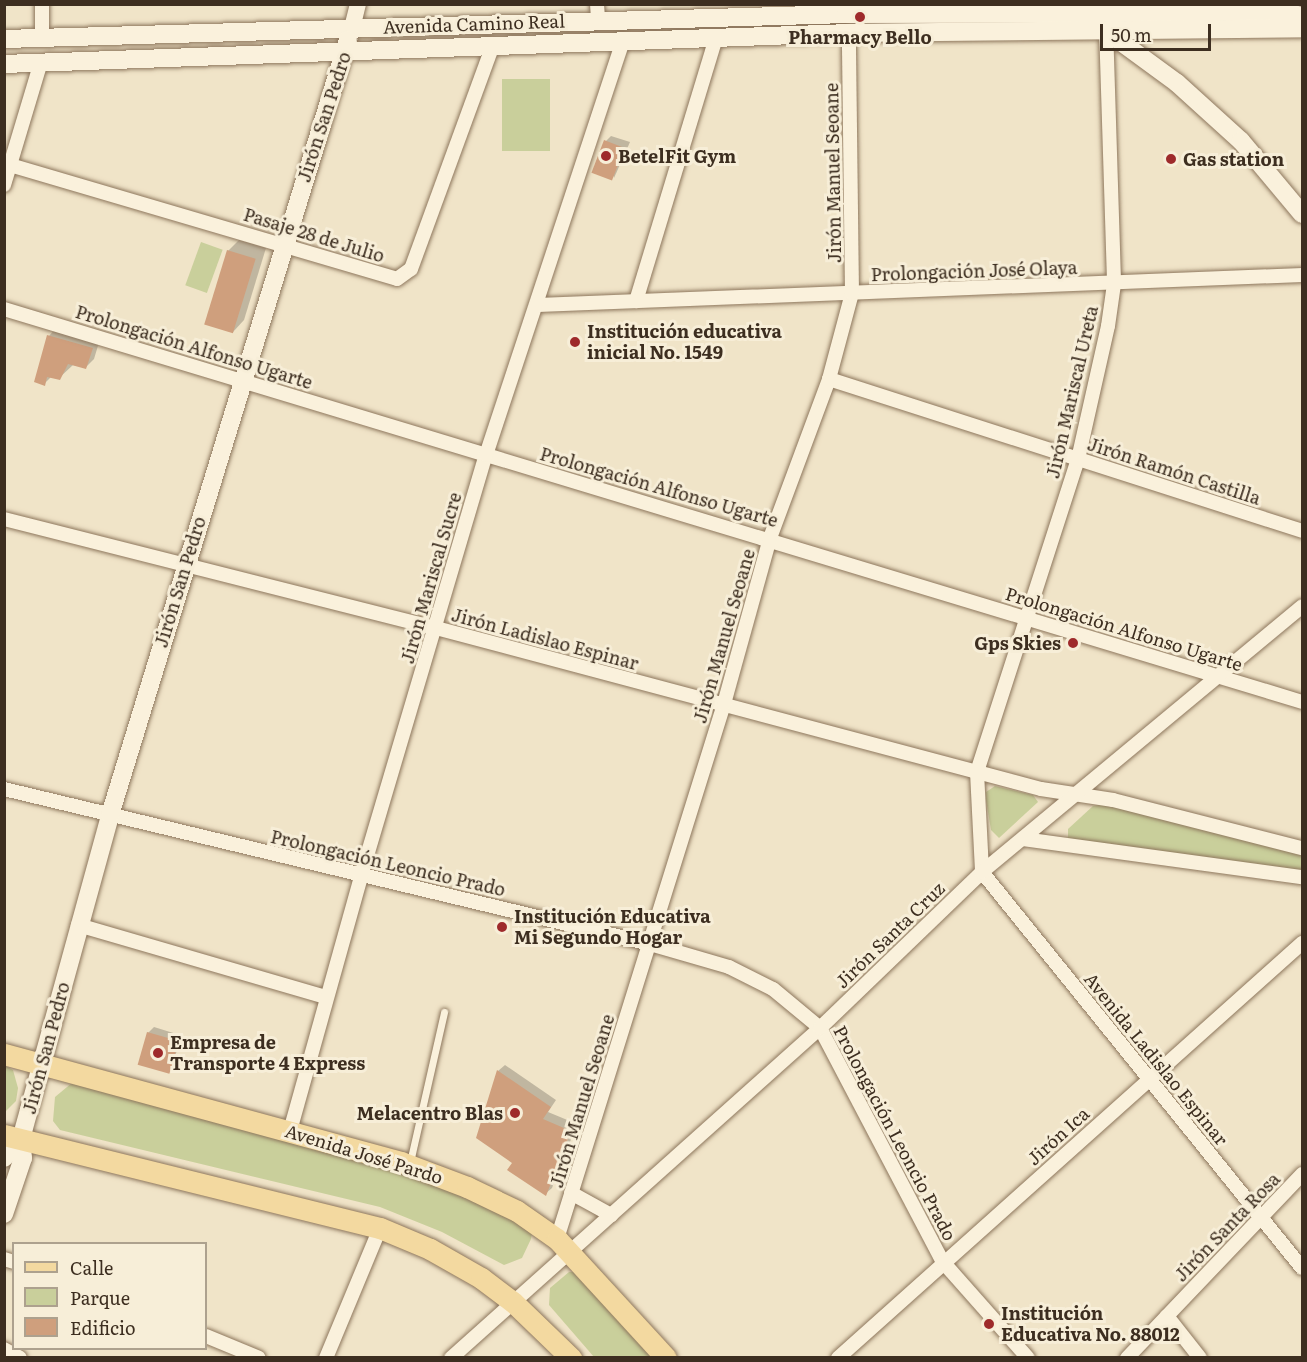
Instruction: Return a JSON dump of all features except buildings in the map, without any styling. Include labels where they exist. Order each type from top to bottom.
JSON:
[{"type":"main road","name":"Avenida Camino Real","points":[[4,39],[352,28],[598,12],[846,9],[1011,8],[1106,23],[1302,28]]},
{"type":"main road","points":[[1011,8],[1011,32]]},
{"type":"main road","points":[[975,32],[976,9]]},
{"type":"main road","name":"Avenida Camino Real","points":[[4,64],[716,37],[1011,32],[1106,23],[1288,13],[1302,16]]},
{"type":"main road","points":[[1106,23],[1241,141],[1302,214]]},
{"type":"main road","name":"Jirón San Pedro","points":[[4,1158],[43,1064],[78,925],[110,815],[284,243],[352,28]]},
{"type":"main road","name":"Avenida José Pardo","points":[[4,1054],[409,1165],[517,1211],[563,1246],[666,1358]]},
{"type":"main road","name":"Jirón San Pedro","points":[[4,1214],[23,1158],[13,1137]]},
{"type":"main road","points":[[13,1137],[380,1228],[430,1249],[481,1278],[513,1302],[571,1358]]},
{"type":"street","points":[[42,4],[42,37]]},
{"type":"street","points":[[352,28],[358,4]]},
{"type":"street","name":"Jirón Mariscal Ureta","points":[[982,872],[977,772],[1024,617],[1078,459],[1108,326],[1114,284],[1106,23]]},
{"type":"street","name":"Jirón Manuel Seoane","points":[[563,1246],[571,1193],[724,704],[770,538],[829,379],[852,294],[849,33]]},
{"type":"street","points":[[636,301],[716,37]]},
{"type":"street","name":"Jirón Mariscal Sucre","points":[[290,1131],[361,876],[486,455],[538,304],[623,40]]},
{"type":"street","name":"Pasaje 28 de Julio","points":[[10,165],[284,243],[397,279],[411,269],[493,45]]},
{"type":"street","points":[[4,185],[41,62]]},
{"type":"street","name":"Prolongación José Olaya","points":[[538,304],[852,294],[1302,275]]},
{"type":"street","name":"Prolongación Alfonso Ugarte","points":[[4,309],[486,455],[770,538],[1302,702]]},
{"type":"street","name":"Jirón Ramón Castilla","points":[[829,379],[1302,531]]},
{"type":"street","name":"Jirón Ladislao Espinar","points":[[4,519],[436,628],[977,772],[1113,800],[1302,848]]},
{"type":"street","name":"Jirón Santa Cruz","points":[[451,1358],[513,1302],[563,1246],[611,1215],[820,1028],[982,872],[1220,678],[1302,606]]},
{"type":"street","name":"Prolongación Leoncio Prado","points":[[4,789],[650,944],[729,966],[773,989],[820,1028],[943,1262],[1028,1358]]},
{"type":"street","points":[[1023,839],[1302,878]]},
{"type":"street","name":"Avenida Ladislao Espinar","points":[[982,872],[1147,1080],[1262,1216],[1302,1268]]},
{"type":"street","points":[[78,925],[326,997]]},
{"type":"street","name":"Jirón Ica","points":[[838,1358],[1302,943]]},
{"type":"street","name":"Jirón Santa Rosa","points":[[1127,1358],[1302,1174]]},
{"type":"street","points":[[571,1193],[611,1215]]},
{"type":"street","points":[[326,1358],[380,1228]]},
{"type":"street","points":[[1167,1316],[1200,1358]]},
{"type":"street","points":[[207,1336],[259,1358]]},
{"type":"street","points":[[4,1349],[20,1358]]},
{"type":"lane","points":[[409,1165],[444,1012]]},
{"type":"green space","points":[[502,79],[550,79],[550,151],[502,151]]},
{"type":"green space","points":[[201,242],[223,250],[207,293],[185,285]]},
{"type":"green space","points":[[995,786],[1033,795],[1038,802],[999,838],[991,830],[986,800],[986,792]]},
{"type":"green space","points":[[1104,804],[1302,853],[1302,872],[1075,842],[1068,838],[1068,829],[1093,806]]},
{"type":"green space","points":[[4,1065],[13,1070],[18,1088],[16,1101],[5,1112]]},
{"type":"green space","points":[[73,1082],[463,1190],[532,1232],[531,1239],[522,1258],[504,1265],[442,1232],[380,1207],[60,1130],[53,1121],[55,1097]]},
{"type":"green space","points":[[569,1272],[578,1272],[661,1357],[594,1357],[549,1305],[550,1288]]},
{"type":"place","name":"Pharmacy Bello","points":[[860,17]]},
{"type":"place","name":"BetelFit Gym","points":[[606,156]]},
{"type":"place","name":"Gas station","points":[[1171,159]]},
{"type":"place","name":"Institución educativa inicial No. 1549","points":[[575,342]]},
{"type":"place","name":"Gps Skies","points":[[1073,643]]},
{"type":"place","name":"Institución Educativa Mi Segundo Hogar","points":[[502,927]]},
{"type":"place","name":"Empresa de Transporte 4 Express","points":[[158,1053]]},
{"type":"place","name":"Melacentro Blas","points":[[515,1113]]},
{"type":"place","name":"Institución Educativa No. 88012","points":[[989,1324]]}]
